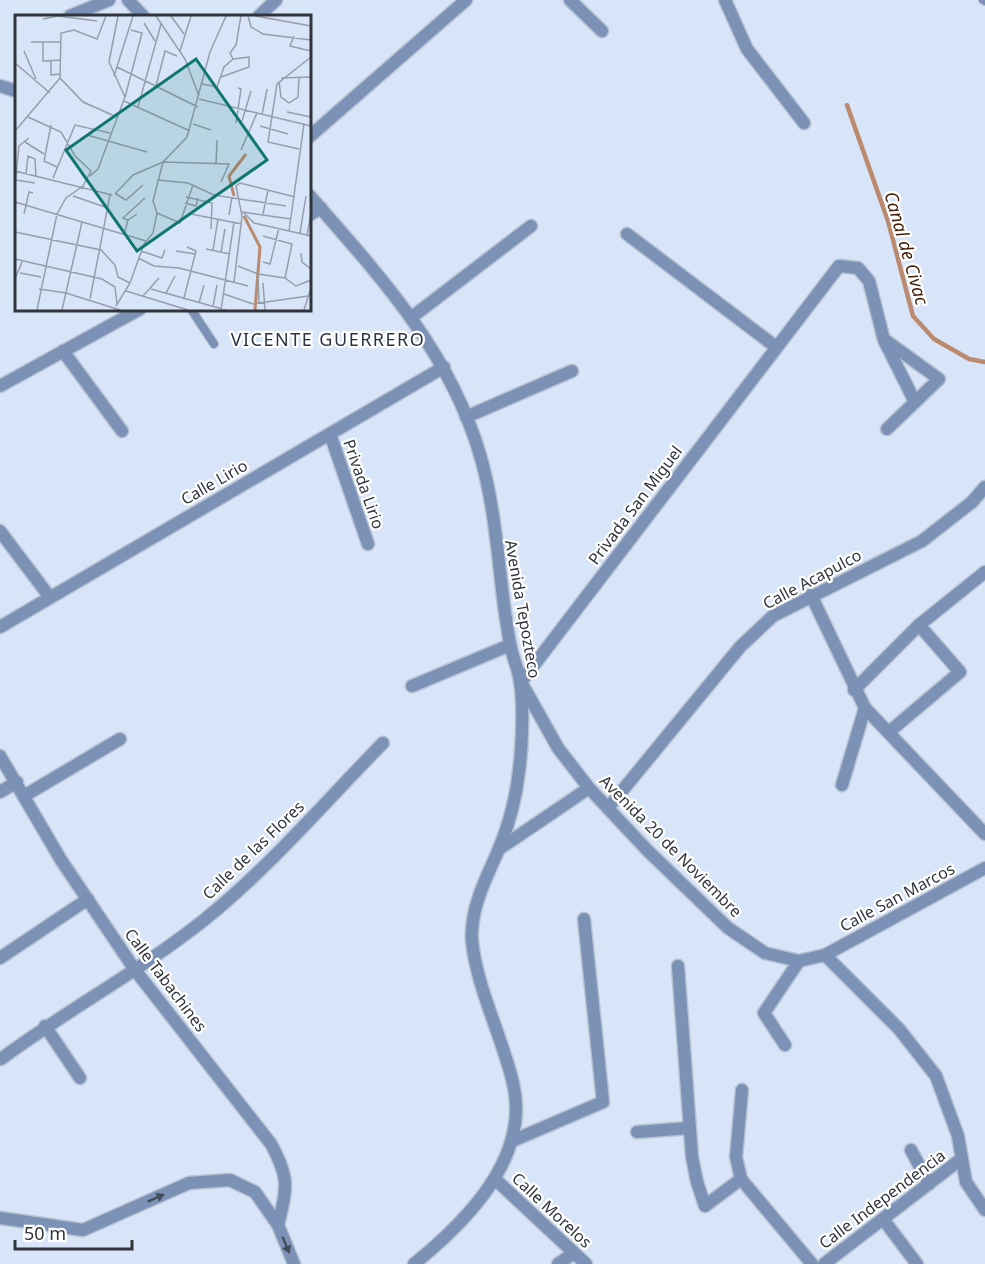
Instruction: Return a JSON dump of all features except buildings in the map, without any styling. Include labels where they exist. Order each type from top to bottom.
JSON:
[{"type":"street","points":[[72,15],[108,0]]},
{"type":"street","points":[[128,0],[142,15]]},
{"type":"street","points":[[260,15],[276,0]]},
{"type":"street","points":[[310,136],[466,0]]},
{"type":"street","points":[[570,0],[602,31]]},
{"type":"street","points":[[725,0],[747,49],[804,123]]},
{"type":"street","points":[[0,86],[15,91]]},
{"type":"street","name":"Avenida Tepozteco","points":[[310,196],[375,269],[412,317],[444,367],[466,417],[480,454],[488,490],[510,645],[520,682],[519,767],[513,808],[499,849],[482,886],[474,915],[472,940],[513,1081],[518,1108],[512,1141],[495,1180],[444,1240],[414,1264]]},
{"type":"street","points":[[310,214],[321,208]]},
{"type":"street","points":[[412,317],[531,226]]},
{"type":"street","points":[[627,234],[776,347]]},
{"type":"street","name":"Privada San Miguel","points":[[520,682],[839,266],[858,267],[869,281],[884,340]]},
{"type":"street","points":[[0,386],[138,310]]},
{"type":"street","points":[[884,340],[915,402]]},
{"type":"street","points":[[884,340],[939,379],[887,429]]},
{"type":"street","points":[[63,351],[122,431]]},
{"type":"street","name":"Calle Lirio","points":[[0,627],[49,596],[444,367]]},
{"type":"street","points":[[466,417],[572,371]]},
{"type":"street","name":"Privada Lirio","points":[[330,435],[368,544]]},
{"type":"street","name":"Calle Acapulco","points":[[608,808],[740,647],[773,616],[922,541],[972,502],[985,487]]},
{"type":"street","points":[[0,531],[49,596]]},
{"type":"street","points":[[854,690],[919,625],[985,572]]},
{"type":"street","points":[[811,595],[854,690],[865,708],[985,834]]},
{"type":"street","points":[[889,732],[960,672],[919,625]]},
{"type":"street","points":[[412,686],[510,645]]},
{"type":"street","name":"Avenida 20 de Noviembre","points":[[520,682],[558,748],[589,788],[728,928],[765,953],[799,961],[825,955]]},
{"type":"street","points":[[842,785],[865,708]]},
{"type":"street","points":[[24,796],[120,739]]},
{"type":"street","name":"Calle de las Flores","points":[[1,1059],[45,1026],[135,970],[220,906],[383,743]]},
{"type":"street","name":"Calle Tabachines","points":[[0,756],[62,860],[135,970],[271,1144],[284,1168],[286,1191],[278,1225]]},
{"type":"street","points":[[0,792],[16,782]]},
{"type":"street","points":[[499,849],[589,788]]},
{"type":"street","name":"Calle San Marcos","points":[[825,955],[985,868]]},
{"type":"street","points":[[0,958],[88,899]]},
{"type":"street","points":[[512,1141],[603,1102],[584,919]]},
{"type":"street","points":[[825,955],[899,1029],[936,1076],[956,1126],[966,1182],[985,1210]]},
{"type":"street","points":[[785,1045],[764,1012],[799,961]]},
{"type":"street","points":[[678,966],[689,1128],[697,1182],[705,1206],[741,1179]]},
{"type":"street","points":[[45,1026],[80,1078]]},
{"type":"street","points":[[742,1090],[736,1157],[741,1179],[812,1264]]},
{"type":"street","points":[[637,1132],[689,1128]]},
{"type":"street","points":[[911,1150],[929,1184]]},
{"type":"street","name":"Calle Independencia","points":[[824,1264],[961,1159]]},
{"type":"street","points":[[0,1218],[83,1230],[189,1183],[230,1180],[255,1192],[278,1225],[294,1264]]},
{"type":"street","name":"Calle Morelos","points":[[495,1180],[586,1264]]},
{"type":"street","points":[[883,1219],[917,1264]]},
{"type":"street","points":[[558,1264],[574,1253]]},
{"type":"lane","points":[[192,310],[214,344]]},
{"type":"waterway","name":"Canal de Civac","points":[[847,105],[888,221],[913,316],[934,339],[969,359],[985,362]]},
{"type":"district","name":"VICENTE GUERRERO","points":[[328,339]]}]
